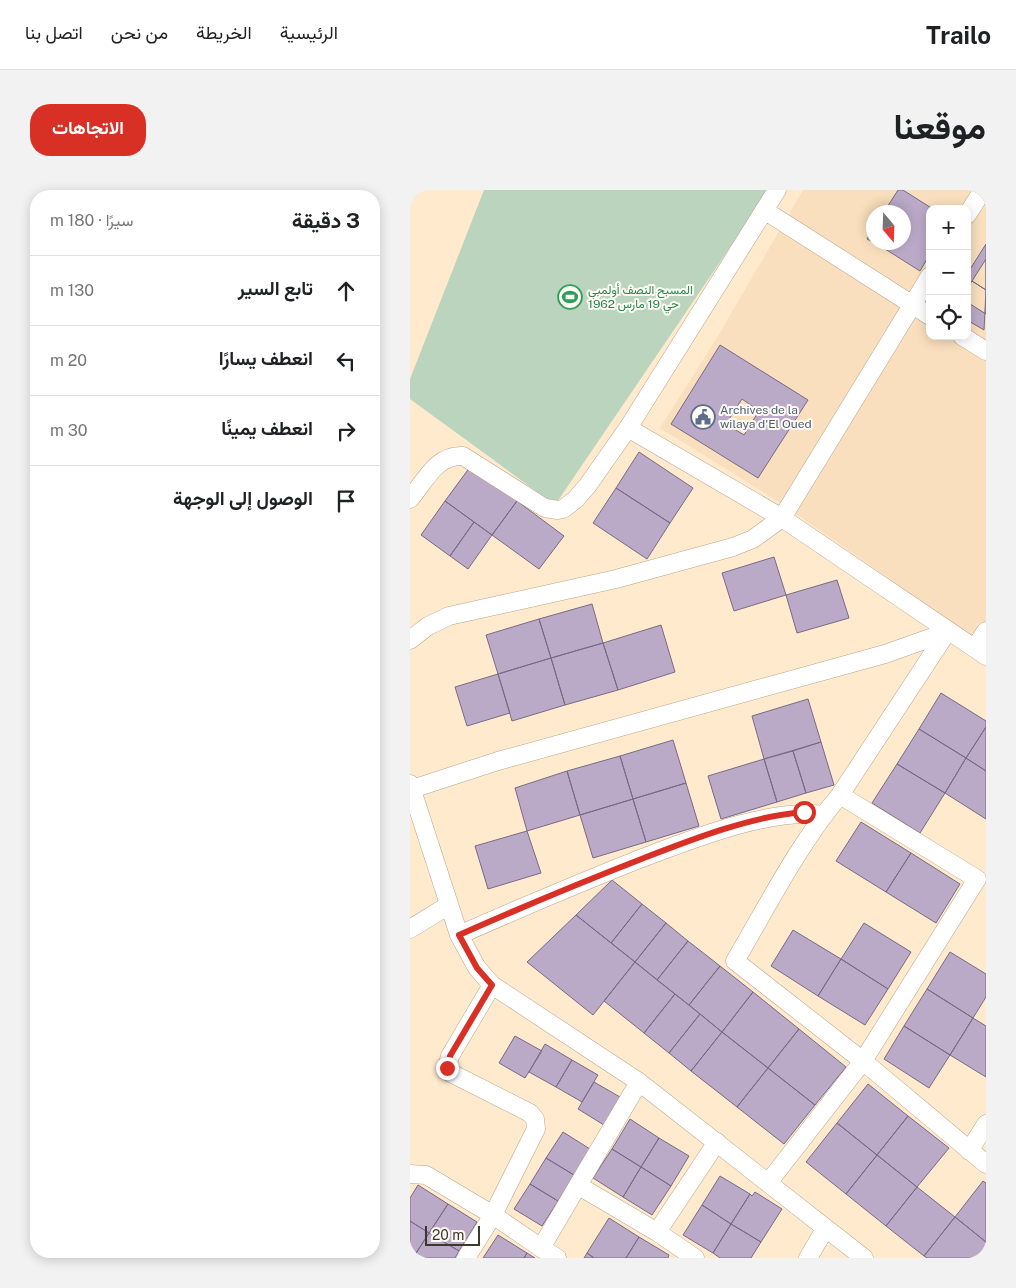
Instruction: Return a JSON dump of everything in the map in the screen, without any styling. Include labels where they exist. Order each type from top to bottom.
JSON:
[{"type":"street","points":[[410,499],[439,462],[454,455],[463,456],[545,508],[558,510],[570,505],[588,485],[628,428],[777,190]]},
{"type":"street","points":[[971,209],[983,190]]},
{"type":"street","points":[[764,210],[926,314]]},
{"type":"street","points":[[410,640],[428,626],[450,616],[616,579],[733,547],[753,539],[782,518],[926,282]]},
{"type":"street","points":[[968,340],[986,351]]},
{"type":"street","points":[[628,428],[782,518],[947,632],[980,652],[986,631]]},
{"type":"street","points":[[864,1258],[639,1082],[492,985],[477,968],[459,935],[411,786],[885,654],[947,632]]},
{"type":"street","points":[[947,632],[840,795],[824,815],[786,872],[735,962],[863,1061],[986,1164]]},
{"type":"street","points":[[768,1183],[863,1061],[983,876],[840,795]]},
{"type":"street","points":[[459,935],[544,896],[678,845],[791,813],[824,815]]},
{"type":"street","points":[[410,928],[449,905]]},
{"type":"street","points":[[466,1258],[493,1216],[535,1134],[535,1119],[530,1113],[452,1073],[447,1068],[450,1056],[492,985]]},
{"type":"street","points":[[541,1248],[639,1082]]},
{"type":"street","points":[[969,1151],[986,1124]]},
{"type":"street","points":[[657,1232],[717,1142]]},
{"type":"street","points":[[410,1174],[426,1176],[493,1216],[557,1258]]},
{"type":"street","points":[[579,1186],[657,1232],[695,1258]]},
{"type":"street","points":[[808,1258],[825,1229]]},
{"type":"shaded area","points":[[803,190],[986,190],[986,646],[773,498],[660,428],[718,336]]},
{"type":"green space","name":"المسبح النصف أولمبي حي 19 مارس 1962","points":[[484,190],[769,190],[555,505],[410,399],[410,379]]},
{"type":"building","points":[[898,190],[903,190],[927,205],[926,261],[920,271],[887,250],[911,250],[911,205],[888,205]]},
{"type":"building","points":[[986,244],[986,314],[971,305],[971,268]]},
{"type":"building","points":[[986,259],[986,290],[972,281]]},
{"type":"building","points":[[972,281],[986,290],[984,330],[971,322]]},
{"type":"building","name":"Archives de la wilaya d'El Oued","points":[[720,345],[808,400],[758,478],[671,424]],"holes":[[[742,399],[759,411],[744,435],[726,424]]]},
{"type":"building","points":[[639,452],[693,488],[670,523],[616,488]]},
{"type":"building","points":[[470,467],[517,501],[492,535],[445,501]]},
{"type":"building","points":[[616,488],[670,523],[647,559],[593,523]]},
{"type":"building","points":[[445,501],[474,522],[450,556],[421,535]]},
{"type":"building","points":[[517,501],[564,536],[539,569],[492,535]]},
{"type":"building","points":[[474,522],[492,535],[468,569],[450,556]]},
{"type":"building","points":[[774,557],[786,595],[734,611],[722,573]]},
{"type":"building","points":[[837,580],[849,618],[797,633],[786,595]]},
{"type":"building","points":[[592,604],[603,643],[551,658],[539,619]]},
{"type":"building","points":[[539,619],[551,658],[498,674],[486,635]]},
{"type":"building","points":[[661,625],[675,672],[618,690],[603,643]]},
{"type":"building","points":[[603,643],[618,690],[565,705],[551,658]]},
{"type":"building","points":[[551,658],[565,705],[512,721],[498,674]]},
{"type":"building","points":[[498,674],[510,713],[467,726],[455,687]]},
{"type":"building","points":[[941,693],[986,721],[986,727],[966,758],[919,729]]},
{"type":"building","points":[[808,699],[821,742],[764,759],[752,716]]},
{"type":"building","points":[[986,727],[986,771],[966,758]]},
{"type":"building","points":[[919,729],[966,758],[945,793],[897,764]]},
{"type":"building","points":[[673,740],[686,783],[633,799],[620,756]]},
{"type":"building","points":[[821,742],[834,785],[806,793],[793,751]]},
{"type":"building","points":[[793,751],[806,793],[777,802],[764,759]]},
{"type":"building","points":[[620,756],[633,799],[580,815],[567,771]]},
{"type":"building","points":[[966,758],[986,771],[986,819],[945,793]]},
{"type":"building","points":[[764,759],[777,802],[721,819],[708,776]]},
{"type":"building","points":[[897,764],[945,793],[920,833],[872,803]]},
{"type":"building","points":[[567,771],[580,815],[527,831],[515,788]]},
{"type":"building","points":[[686,783],[699,826],[646,842],[633,799]]},
{"type":"building","points":[[633,799],[646,842],[593,858],[580,815]]},
{"type":"building","points":[[861,822],[911,853],[886,892],[836,861]]},
{"type":"building","points":[[527,831],[541,873],[488,889],[475,846]]},
{"type":"building","points":[[911,853],[960,884],[936,923],[886,892]]},
{"type":"building","points":[[612,880],[642,904],[611,943],[576,915]]},
{"type":"building","points":[[642,904],[666,923],[635,962],[611,943]]},
{"type":"building","points":[[576,915],[635,962],[593,1015],[527,962]]},
{"type":"building","points":[[666,923],[688,941],[657,980],[635,962]]},
{"type":"building","points":[[864,923],[911,952],[888,989],[841,959]]},
{"type":"building","points":[[793,930],[841,959],[818,996],[771,966]]},
{"type":"building","points":[[688,941],[720,966],[689,1005],[657,980]]},
{"type":"building","points":[[950,952],[986,974],[986,997],[973,1018],[927,989]]},
{"type":"building","points":[[841,959],[888,989],[865,1025],[818,996]]},
{"type":"building","points":[[635,962],[675,994],[644,1033],[604,1001]]},
{"type":"building","points":[[720,966],[753,992],[722,1032],[689,1005]]},
{"type":"building","points":[[927,989],[973,1018],[950,1055],[904,1026]]},
{"type":"building","points":[[753,992],[799,1029],[768,1068],[722,1032]]},
{"type":"building","points":[[675,994],[700,1014],[669,1053],[644,1033]]},
{"type":"building","points":[[700,1014],[722,1032],[691,1071],[669,1053]]},
{"type":"building","points":[[973,1018],[986,1026],[986,1077],[950,1055]]},
{"type":"building","points":[[904,1026],[950,1055],[929,1088],[884,1059]]},
{"type":"building","points":[[799,1029],[846,1067],[815,1105],[768,1068]]},
{"type":"building","points":[[722,1032],[768,1068],[737,1107],[691,1071]]},
{"type":"building","points":[[515,1036],[542,1051],[525,1078],[499,1063]]},
{"type":"building","points":[[545,1044],[572,1060],[556,1087],[529,1072]]},
{"type":"building","points":[[572,1060],[598,1075],[582,1102],[556,1087]]},
{"type":"building","points":[[768,1068],[815,1105],[784,1144],[737,1107]]},
{"type":"building","points":[[594,1082],[620,1097],[604,1125],[578,1109]]},
{"type":"building","points":[[868,1084],[908,1116],[877,1155],[837,1123]]},
{"type":"building","points":[[908,1116],[949,1148],[917,1187],[877,1155]]},
{"type":"building","points":[[630,1119],[659,1138],[641,1167],[612,1149]]},
{"type":"building","points":[[837,1123],[877,1155],[846,1194],[806,1162]]},
{"type":"building","points":[[563,1132],[590,1149],[574,1175],[546,1158]]},
{"type":"building","points":[[659,1138],[689,1156],[671,1186],[641,1167]]},
{"type":"building","points":[[612,1149],[641,1167],[623,1197],[593,1178]]},
{"type":"building","points":[[877,1155],[917,1187],[886,1226],[846,1194]]},
{"type":"building","points":[[546,1158],[574,1175],[558,1201],[530,1184]]},
{"type":"building","points":[[641,1167],[671,1186],[652,1215],[623,1197]]},
{"type":"building","points":[[720,1176],[750,1194],[731,1224],[702,1205]]},
{"type":"building","points":[[983,1181],[986,1183],[986,1242],[955,1217]]},
{"type":"building","points":[[530,1184],[558,1201],[542,1226],[514,1209]]},
{"type":"building","points":[[418,1185],[448,1204],[429,1233],[410,1221],[410,1198]]},
{"type":"building","points":[[917,1187],[955,1217],[924,1256],[886,1226]]},
{"type":"building","points":[[755,1192],[782,1209],[761,1242],[731,1224],[750,1194],[752,1196]]},
{"type":"building","points":[[448,1204],[477,1222],[459,1251],[429,1233]]},
{"type":"building","points":[[702,1205],[731,1224],[713,1253],[683,1235]]},
{"type":"building","points":[[955,1217],[986,1242],[986,1258],[927,1258],[924,1256]]},
{"type":"building","points":[[609,1218],[639,1237],[626,1258],[594,1258],[587,1253]]},
{"type":"building","points":[[410,1221],[429,1233],[413,1258],[410,1258]]},
{"type":"building","points":[[731,1224],[761,1242],[751,1258],[720,1258],[713,1253]]},
{"type":"building","points":[[429,1233],[459,1251],[455,1258],[413,1258]]},
{"type":"building","points":[[498,1235],[527,1253],[524,1258],[483,1258]]},
{"type":"building","points":[[639,1237],[669,1255],[668,1258],[626,1258]]},
{"type":"building","points":[[527,1253],[535,1258],[524,1258]]},
{"type":"building","points":[[587,1253],[594,1258],[584,1258]]},
{"type":"place","name":"المسبح النصف أولمبي حي 19 مارس 1962","points":[[570,297]]},
{"type":"place","name":"Archives de la wilaya d'El Oued","points":[[703,417]]},
{"type":"route","points":[[447,1068],[450,1056],[492,985],[477,968],[459,935],[544,896],[678,845],[766,819],[804,812]]}]
